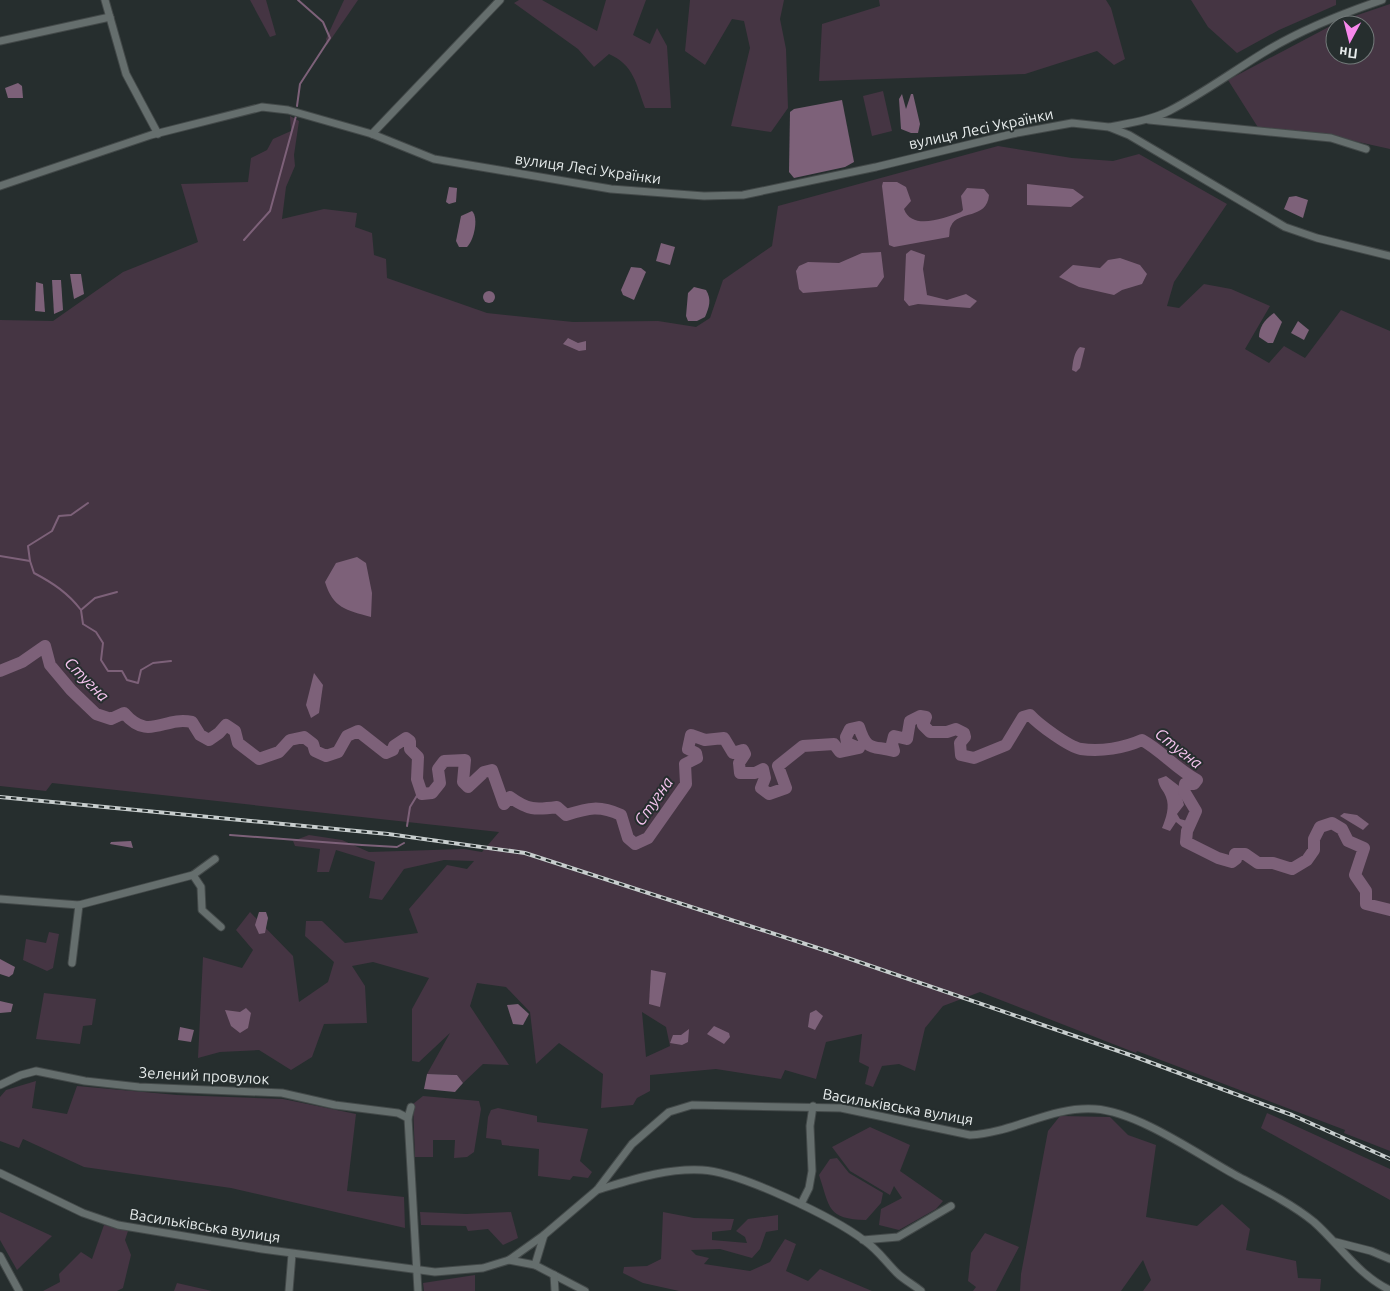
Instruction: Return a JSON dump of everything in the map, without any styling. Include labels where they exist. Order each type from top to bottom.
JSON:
[{"type":"street","points":[[105,0],[126,74],[158,134]]},
{"type":"street","points":[[372,134],[500,0]]},
{"type":"street","name":"вулиця Лесі Українки","points":[[1109,127],[1142,120],[1168,111],[1222,81],[1264,52],[1335,16],[1378,1]]},
{"type":"street","points":[[0,41],[110,17]]},
{"type":"street","name":"вулиця Лесі Українки","points":[[0,186],[158,134],[262,107],[288,110],[372,134],[434,160],[611,189],[704,196],[742,195],[876,167],[1012,134],[1072,123],[1109,127],[1134,138],[1284,227],[1317,238],[1390,256]]},
{"type":"street","points":[[1134,138],[1134,129],[1142,120],[1331,138],[1366,150]]},
{"type":"street","points":[[0,899],[79,905],[193,875],[215,859]]},
{"type":"street","points":[[193,875],[201,887],[202,910],[221,928]]},
{"type":"street","points":[[72,963],[79,905]]},
{"type":"street","name":"Зелений провулок","points":[[0,1086],[21,1075],[36,1071],[85,1081],[139,1087],[282,1093],[336,1104],[398,1113],[408,1118]]},
{"type":"street","name":"Васильківська вулиця","points":[[0,1173],[83,1213],[118,1225],[292,1254],[416,1271],[468,1270],[509,1260],[544,1235],[597,1190],[632,1144],[669,1112],[692,1105],[840,1108],[970,1134],[988,1134],[1061,1111],[1084,1108],[1117,1113],[1148,1126],[1263,1189],[1311,1220],[1336,1242],[1365,1274],[1390,1290]]},
{"type":"street","points":[[801,1204],[808,1188],[812,1171],[810,1126],[812,1106]]},
{"type":"street","points":[[410,1108],[408,1118],[418,1291]]},
{"type":"street","points":[[597,1190],[657,1174],[703,1170],[735,1178],[801,1204],[864,1240],[882,1255],[898,1274],[921,1291]]},
{"type":"street","points":[[864,1240],[898,1238],[951,1206]]},
{"type":"street","points":[[535,1265],[544,1235]]},
{"type":"street","name":"Васильківська вулиця","points":[[1336,1242],[1370,1251],[1390,1259]]},
{"type":"street","points":[[289,1291],[292,1254]]},
{"type":"street","points":[[0,1256],[19,1291]]},
{"type":"street","points":[[509,1260],[535,1265],[586,1291]]},
{"type":"street","points":[[554,1275],[555,1291]]},
{"type":"shaded area","points":[[250,0],[266,0],[276,35],[270,37]]},
{"type":"shaded area","points":[[344,0],[358,0],[327,45],[326,39]]},
{"type":"shaded area","points":[[519,0],[542,0],[597,31],[606,0],[646,0],[633,35],[650,44],[657,28],[667,46],[671,108],[645,108],[633,76],[617,58],[609,54],[594,67],[578,49],[514,3]]},
{"type":"shaded area","points":[[690,0],[784,0],[780,19],[786,49],[788,108],[771,132],[731,126],[750,48],[744,21],[732,19],[705,65],[685,51]]},
{"type":"shaded area","points":[[879,0],[1106,0],[1111,8],[1125,59],[1114,65],[1097,51],[1025,74],[819,81],[822,24],[880,6]]},
{"type":"shaded area","points":[[1191,0],[1336,0],[1336,5],[1279,30],[1237,53],[1208,27]]},
{"type":"shaded area","points":[[1390,4],[1390,149],[1336,137],[1259,129],[1228,80],[1325,29],[1325,65],[1375,65],[1375,15],[1358,15]]},
{"type":"shaded area","points":[[18,83],[22,86],[23,98],[8,98],[5,88]]},
{"type":"shaded area","points":[[883,91],[892,131],[872,136],[863,96]]},
{"type":"shaded area","points":[[902,94],[906,109],[911,94],[913,94],[920,124],[918,133],[911,133],[901,129],[899,99]]},
{"type":"shaded area","points":[[842,100],[854,162],[845,167],[794,178],[789,172],[790,112],[794,109]]},
{"type":"shaded area","points":[[290,116],[299,121],[294,155],[295,166],[286,187],[282,219],[324,209],[357,213],[355,227],[372,233],[374,255],[386,259],[387,278],[487,313],[573,322],[658,321],[696,327],[710,318],[723,280],[772,246],[778,206],[998,146],[1072,158],[1113,161],[1139,154],[1227,204],[1174,282],[1167,306],[1179,308],[1204,284],[1231,289],[1270,306],[1245,349],[1269,363],[1284,346],[1305,358],[1341,310],[1390,331],[1390,1151],[1344,1133],[1345,1130],[1137,1051],[1136,1053],[980,992],[943,1006],[925,1028],[915,1071],[899,1064],[882,1066],[873,1087],[865,1084],[869,1067],[859,1062],[862,1034],[826,1042],[816,1079],[785,1070],[781,1079],[716,1069],[650,1075],[650,1091],[637,1098],[633,1105],[601,1108],[603,1074],[559,1043],[536,1064],[530,1012],[506,987],[477,983],[470,1006],[509,1065],[483,1064],[463,1083],[457,1075],[427,1074],[450,1033],[419,1062],[412,1061],[412,1009],[429,978],[373,962],[352,966],[365,986],[367,1023],[324,1024],[312,1057],[291,1070],[259,1050],[220,1052],[198,1058],[203,957],[242,968],[253,950],[236,930],[250,912],[293,956],[299,1002],[328,982],[334,962],[305,936],[306,921],[322,921],[345,943],[418,933],[409,909],[447,865],[467,869],[474,861],[444,860],[404,869],[382,900],[369,898],[375,862],[336,850],[329,872],[317,872],[320,849],[295,846],[293,841],[309,835],[342,840],[369,852],[464,849],[482,852],[499,832],[52,783],[46,791],[0,786],[0,320],[53,321],[123,272],[198,242],[181,184],[248,182],[251,158],[267,150],[273,139],[291,131]],"holes":[[[642,1012],[666,1027],[670,1046],[646,1057]]]},
{"type":"shaded area","points":[[883,182],[897,182],[906,187],[911,201],[904,209],[908,216],[914,220],[921,221],[938,219],[961,212],[963,210],[961,196],[967,188],[984,189],[989,195],[987,203],[978,212],[955,221],[950,227],[949,237],[894,247],[889,245]]},
{"type":"shaded area","points":[[1027,184],[1073,189],[1084,197],[1071,207],[1027,205]]},
{"type":"shaded area","points":[[449,187],[457,188],[456,202],[449,204],[446,202]]},
{"type":"shaded area","points":[[1296,196],[1308,200],[1303,218],[1284,209],[1289,197]]},
{"type":"shaded area","points":[[472,211],[475,219],[475,229],[472,239],[467,247],[459,247],[456,241],[461,216]]},
{"type":"shaded area","points":[[661,243],[675,247],[670,265],[656,261]]},
{"type":"shaded area","points":[[911,250],[925,255],[923,269],[927,295],[947,300],[966,294],[977,301],[970,308],[918,304],[909,306],[904,300],[906,254]]},
{"type":"shaded area","points":[[881,252],[884,277],[877,287],[803,293],[799,289],[796,271],[799,266],[808,262],[839,263],[862,253]]},
{"type":"shaded area","points":[[1120,258],[1140,265],[1147,274],[1142,284],[1122,290],[1114,295],[1079,287],[1059,277],[1073,265],[1100,268],[1108,260]]},
{"type":"shaded area","points":[[631,267],[641,268],[646,272],[634,300],[623,295],[621,290]]},
{"type":"shaded area","points":[[70,274],[81,274],[84,294],[74,299]]},
{"type":"shaded area","points":[[52,280],[61,280],[63,310],[54,314]]},
{"type":"shaded area","points":[[36,282],[43,284],[45,312],[35,311]]},
{"type":"shaded area","points":[[694,287],[706,290],[709,297],[708,310],[705,317],[697,321],[688,321],[686,316],[688,293]]},
{"type":"shaded area","points":[[489,291],[495,297],[489,303],[483,297]]},
{"type":"shaded area","points":[[1274,313],[1282,322],[1273,343],[1268,343],[1259,337],[1259,333],[1263,324]]},
{"type":"shaded area","points":[[1298,321],[1309,330],[1304,340],[1291,333]]},
{"type":"shaded area","points":[[568,338],[578,343],[586,341],[586,350],[579,351],[563,344]]},
{"type":"shaded area","points":[[1080,347],[1085,348],[1080,368],[1076,372],[1072,370],[1075,354]]},
{"type":"shaded area","points":[[357,557],[366,563],[372,593],[371,617],[348,610],[336,603],[328,591],[325,582],[336,563]]},
{"type":"shaded area","points":[[314,673],[323,685],[319,713],[311,718],[306,705]]},
{"type":"shaded area","points":[[1166,776],[1179,786],[1184,805],[1177,814],[1180,819],[1191,822],[1187,831],[1176,822],[1170,831],[1162,828],[1168,805],[1158,779]]},
{"type":"shaded area","points":[[1344,813],[1357,815],[1369,824],[1363,830],[1340,816]]},
{"type":"shaded area","points":[[131,841],[133,848],[110,844],[111,842]]},
{"type":"shaded area","points":[[259,912],[266,912],[268,918],[265,933],[259,934],[255,925]]},
{"type":"shaded area","points":[[49,932],[59,934],[53,968],[47,971],[23,960],[26,939],[46,943]]},
{"type":"shaded area","points":[[0,959],[15,967],[13,974],[9,977],[0,974]]},
{"type":"shaded area","points":[[651,970],[666,973],[660,1007],[649,1004]]},
{"type":"shaded area","points":[[44,993],[96,999],[92,1025],[83,1026],[80,1044],[36,1039]]},
{"type":"shaded area","points":[[0,1001],[13,1004],[11,1012],[0,1013]]},
{"type":"shaded area","points":[[518,1004],[529,1014],[523,1025],[513,1024],[507,1005]]},
{"type":"shaded area","points":[[246,1008],[251,1013],[248,1028],[240,1033],[231,1026],[225,1010],[240,1012]]},
{"type":"shaded area","points":[[816,1010],[823,1016],[815,1030],[808,1027],[810,1013]]},
{"type":"shaded area","points":[[714,1026],[729,1033],[730,1037],[724,1044],[707,1034]]},
{"type":"shaded area","points":[[180,1027],[194,1030],[191,1042],[178,1040]]},
{"type":"shaded area","points":[[689,1029],[688,1042],[682,1045],[670,1043],[673,1035],[681,1035]]},
{"type":"shaded area","points":[[427,1074],[457,1075],[463,1083],[455,1092],[424,1089]]},
{"type":"shaded area","points":[[36,1081],[32,1108],[67,1114],[77,1086],[177,1095],[283,1099],[356,1114],[347,1191],[404,1197],[405,1228],[231,1188],[84,1167],[23,1139],[19,1148],[0,1141],[0,1097],[6,1090]]},
{"type":"shaded area","points":[[423,1096],[479,1101],[481,1109],[474,1152],[467,1157],[454,1158],[455,1140],[433,1140],[433,1157],[415,1157],[413,1104]]},
{"type":"shaded area","points":[[498,1108],[537,1116],[537,1122],[588,1129],[580,1161],[592,1172],[588,1178],[573,1176],[570,1180],[538,1176],[539,1149],[502,1145],[501,1140],[486,1138],[488,1117],[491,1110]]},
{"type":"shaded area","points":[[1267,1113],[1390,1169],[1390,1200],[1261,1128]]},
{"type":"shaded area","points":[[1060,1116],[1110,1117],[1128,1135],[1156,1145],[1146,1217],[1197,1226],[1222,1204],[1250,1229],[1246,1250],[1296,1261],[1298,1278],[1321,1279],[1320,1291],[1143,1291],[1151,1280],[1143,1260],[1121,1291],[1020,1291],[1021,1274],[1048,1131]]},
{"type":"shaded area","points":[[870,1127],[910,1145],[900,1171],[943,1201],[936,1209],[899,1230],[879,1225],[881,1209],[902,1198],[894,1186],[890,1195],[850,1171],[832,1147]]},
{"type":"shaded area","points":[[837,1158],[849,1173],[883,1193],[881,1203],[866,1220],[853,1219],[837,1214],[828,1203],[819,1175],[830,1159]]},
{"type":"shaded area","points":[[0,1212],[52,1236],[17,1270],[0,1240]]},
{"type":"shaded area","points":[[420,1212],[466,1214],[511,1212],[518,1238],[503,1245],[488,1229],[468,1231],[466,1226],[421,1225]]},
{"type":"shaded area","points":[[663,1212],[694,1218],[734,1219],[731,1230],[712,1232],[712,1240],[747,1243],[745,1237],[736,1231],[748,1219],[778,1215],[778,1230],[766,1232],[760,1249],[752,1258],[720,1249],[691,1250],[696,1255],[709,1258],[704,1264],[750,1271],[770,1262],[785,1239],[796,1244],[786,1271],[808,1281],[820,1269],[872,1291],[679,1291],[643,1283],[623,1273],[624,1267],[647,1266],[661,1259]]},
{"type":"shaded area","points":[[104,1225],[128,1231],[125,1240],[131,1255],[123,1288],[117,1291],[43,1291],[60,1282],[59,1274],[81,1252],[92,1259]]},
{"type":"shaded area","points":[[985,1233],[1019,1247],[996,1291],[973,1291],[976,1287],[968,1281],[971,1253]]},
{"type":"shaded area","points":[[475,1275],[475,1291],[424,1291],[423,1283]]},
{"type":"shaded area","points":[[177,1283],[212,1291],[174,1291]]},
{"type":"waterway","points":[[297,106],[300,84],[330,38],[323,22],[298,0]]},
{"type":"waterway","points":[[244,240],[270,211],[296,116]]},
{"type":"waterway","points":[[30,561],[28,546],[52,531],[59,516],[71,515],[88,503]]},
{"type":"waterway","points":[[0,556],[30,561],[34,573],[60,589],[81,610],[95,598],[117,592]]},
{"type":"waterway","points":[[81,610],[83,624],[96,632],[103,643],[101,660],[108,671],[122,671],[127,680],[138,683],[141,670],[153,663],[171,661]]},
{"type":"waterway","name":"Стугна","points":[[0,671],[22,662],[45,646],[50,665],[71,690],[96,714],[111,719],[124,713],[141,726],[149,727],[173,722],[192,722],[200,735],[209,740],[226,725],[235,731],[238,743],[259,759],[279,752],[290,740],[304,737],[313,744],[315,751],[326,756],[338,752],[347,736],[358,731],[386,753],[393,750],[394,746],[406,738],[410,741],[410,749],[418,757],[417,779],[422,794],[432,793],[440,783],[438,769],[444,761],[465,760],[463,782],[468,787],[484,772],[492,770],[504,804],[510,797],[527,807],[543,809],[557,807],[566,815],[594,809],[613,812],[621,815],[628,838],[635,844],[648,838],[686,784],[685,764],[697,758],[696,753],[688,749],[691,735],[705,740],[724,738],[733,753],[743,750],[745,754],[739,763],[740,773],[755,773],[763,769],[765,778],[761,788],[769,794],[786,788],[778,766],[803,746],[834,744],[840,752],[859,748],[847,743],[846,737],[850,729],[859,727],[868,744],[876,748],[894,751],[892,744],[894,736],[907,739],[910,721],[920,716],[926,717],[923,725],[930,732],[947,732],[956,729],[964,733],[965,737],[960,743],[961,755],[974,758],[1006,745],[1023,717],[1030,715],[1054,735],[1081,749],[1112,749],[1142,740],[1182,771],[1197,780],[1194,784],[1185,784],[1184,791],[1196,811],[1187,831],[1186,842],[1218,858],[1232,862],[1236,859],[1235,854],[1245,854],[1258,863],[1273,863],[1292,869],[1307,860],[1314,850],[1314,839],[1320,827],[1332,823],[1342,829],[1348,841],[1364,848],[1355,875],[1366,891],[1366,904],[1390,910]]},
{"type":"waterway","points":[[407,826],[410,807],[421,789]]},
{"type":"waterway","points":[[230,835],[397,847],[404,843]]},
{"type":"railway","points":[[0,797],[388,834],[525,853],[830,952],[1133,1056],[1292,1115],[1390,1159]]}]
